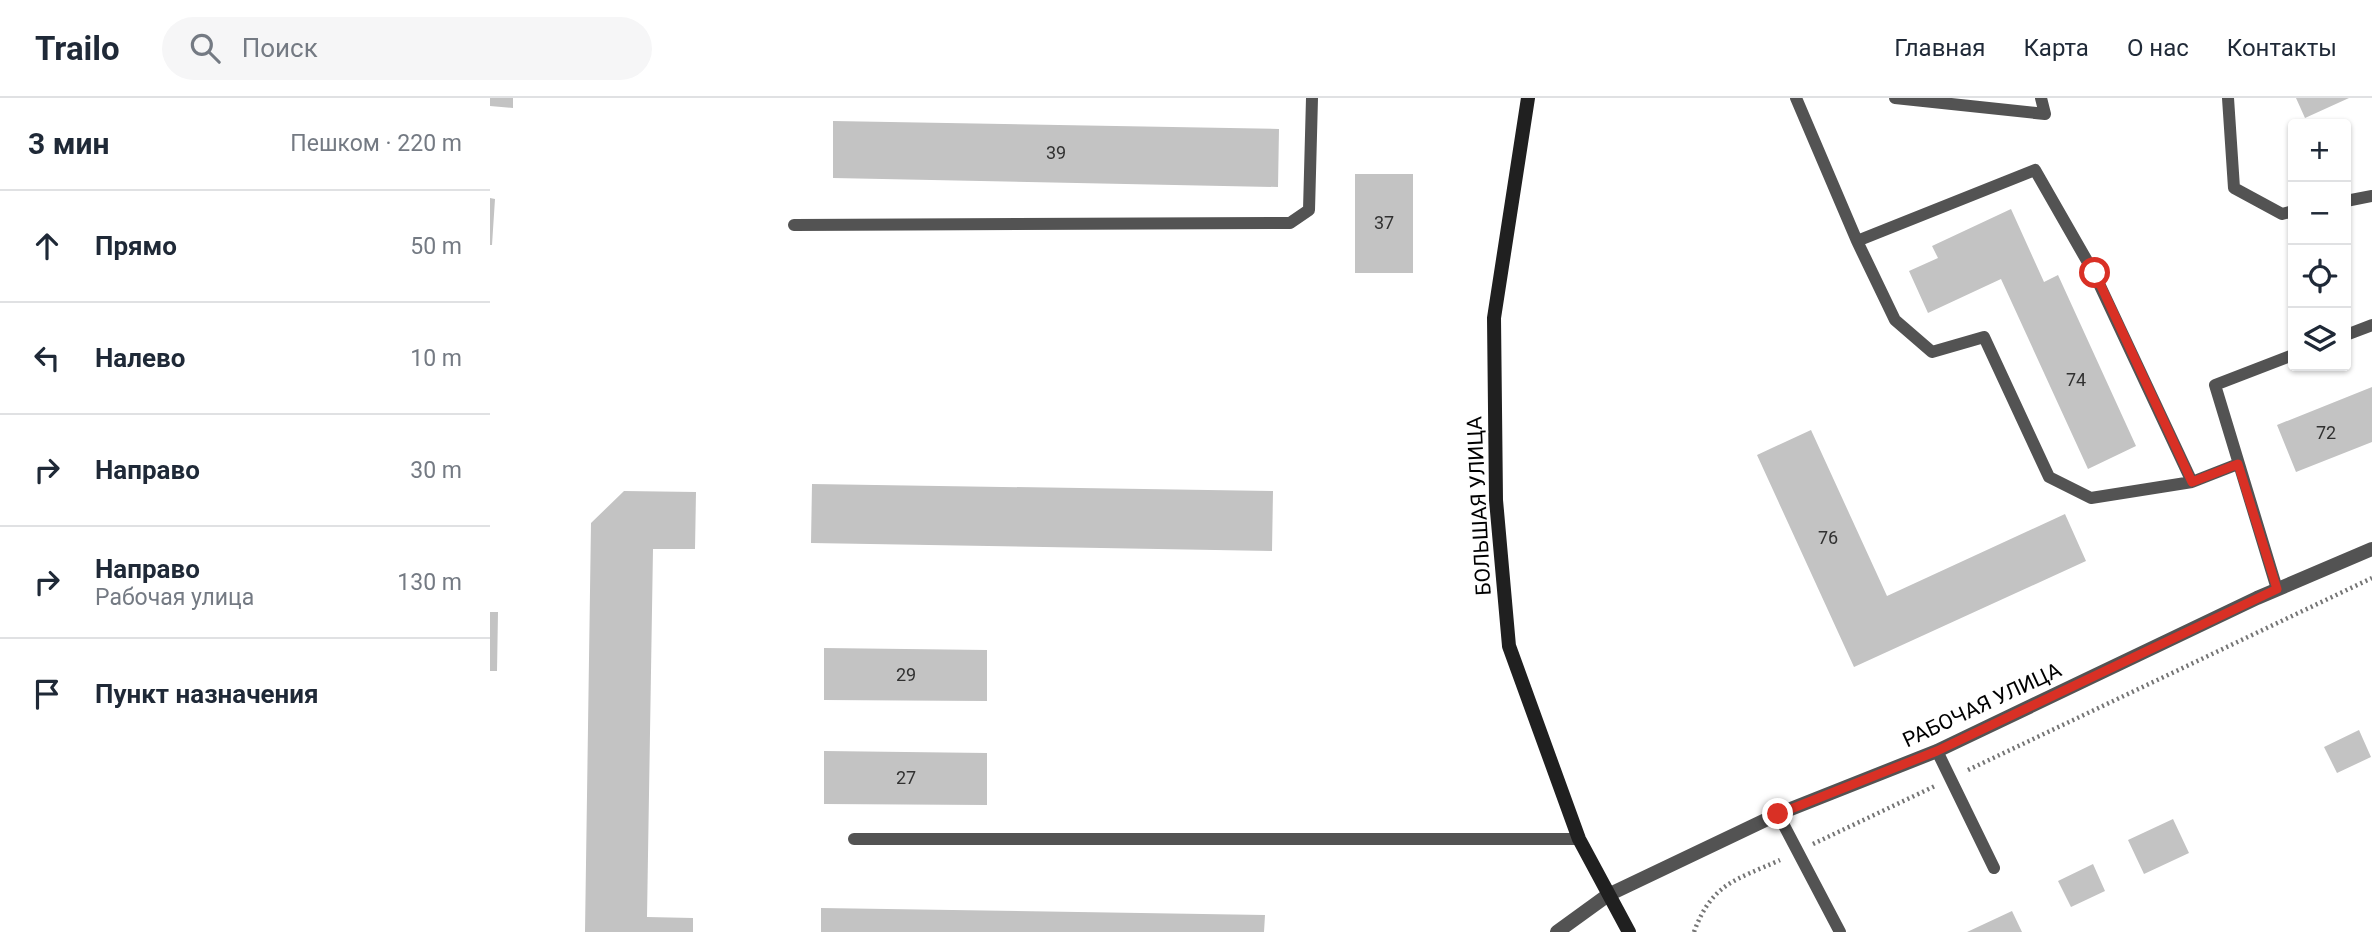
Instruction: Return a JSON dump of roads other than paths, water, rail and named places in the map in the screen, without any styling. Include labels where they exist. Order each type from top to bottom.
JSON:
[{"type":"street","name":"БОЛЬШАЯ УЛИЦА","points":[[1528,98],[1494,318],[1496,500],[1509,646],[1579,839],[1629,932]]},
{"type":"street","name":"РАБОЧАЯ УЛИЦА","points":[[1557,932],[1608,895],[1778,814],[1937,751],[2277,589],[2372,550]]},
{"type":"lane","points":[[794,225],[1290,223],[1309,210],[1312,98]]},
{"type":"lane","points":[[1796,98],[1857,241],[1895,320],[1932,352],[1984,337],[2049,477],[2091,498],[2192,482],[2238,464]]},
{"type":"lane","points":[[1895,98],[2045,114],[2041,98]]},
{"type":"lane","points":[[2228,98],[2234,188],[2282,214],[2288,212]]},
{"type":"lane","points":[[1857,241],[2035,170],[2095,273],[2192,482]]},
{"type":"lane","points":[[2351,200],[2372,196]]},
{"type":"lane","points":[[2351,333],[2372,325]]},
{"type":"lane","points":[[2277,589],[2215,384],[2288,357]]},
{"type":"lane","points":[[1937,751],[1994,868]]},
{"type":"lane","points":[[1778,814],[1840,932]]},
{"type":"lane","points":[[854,839],[1579,839]]}]
